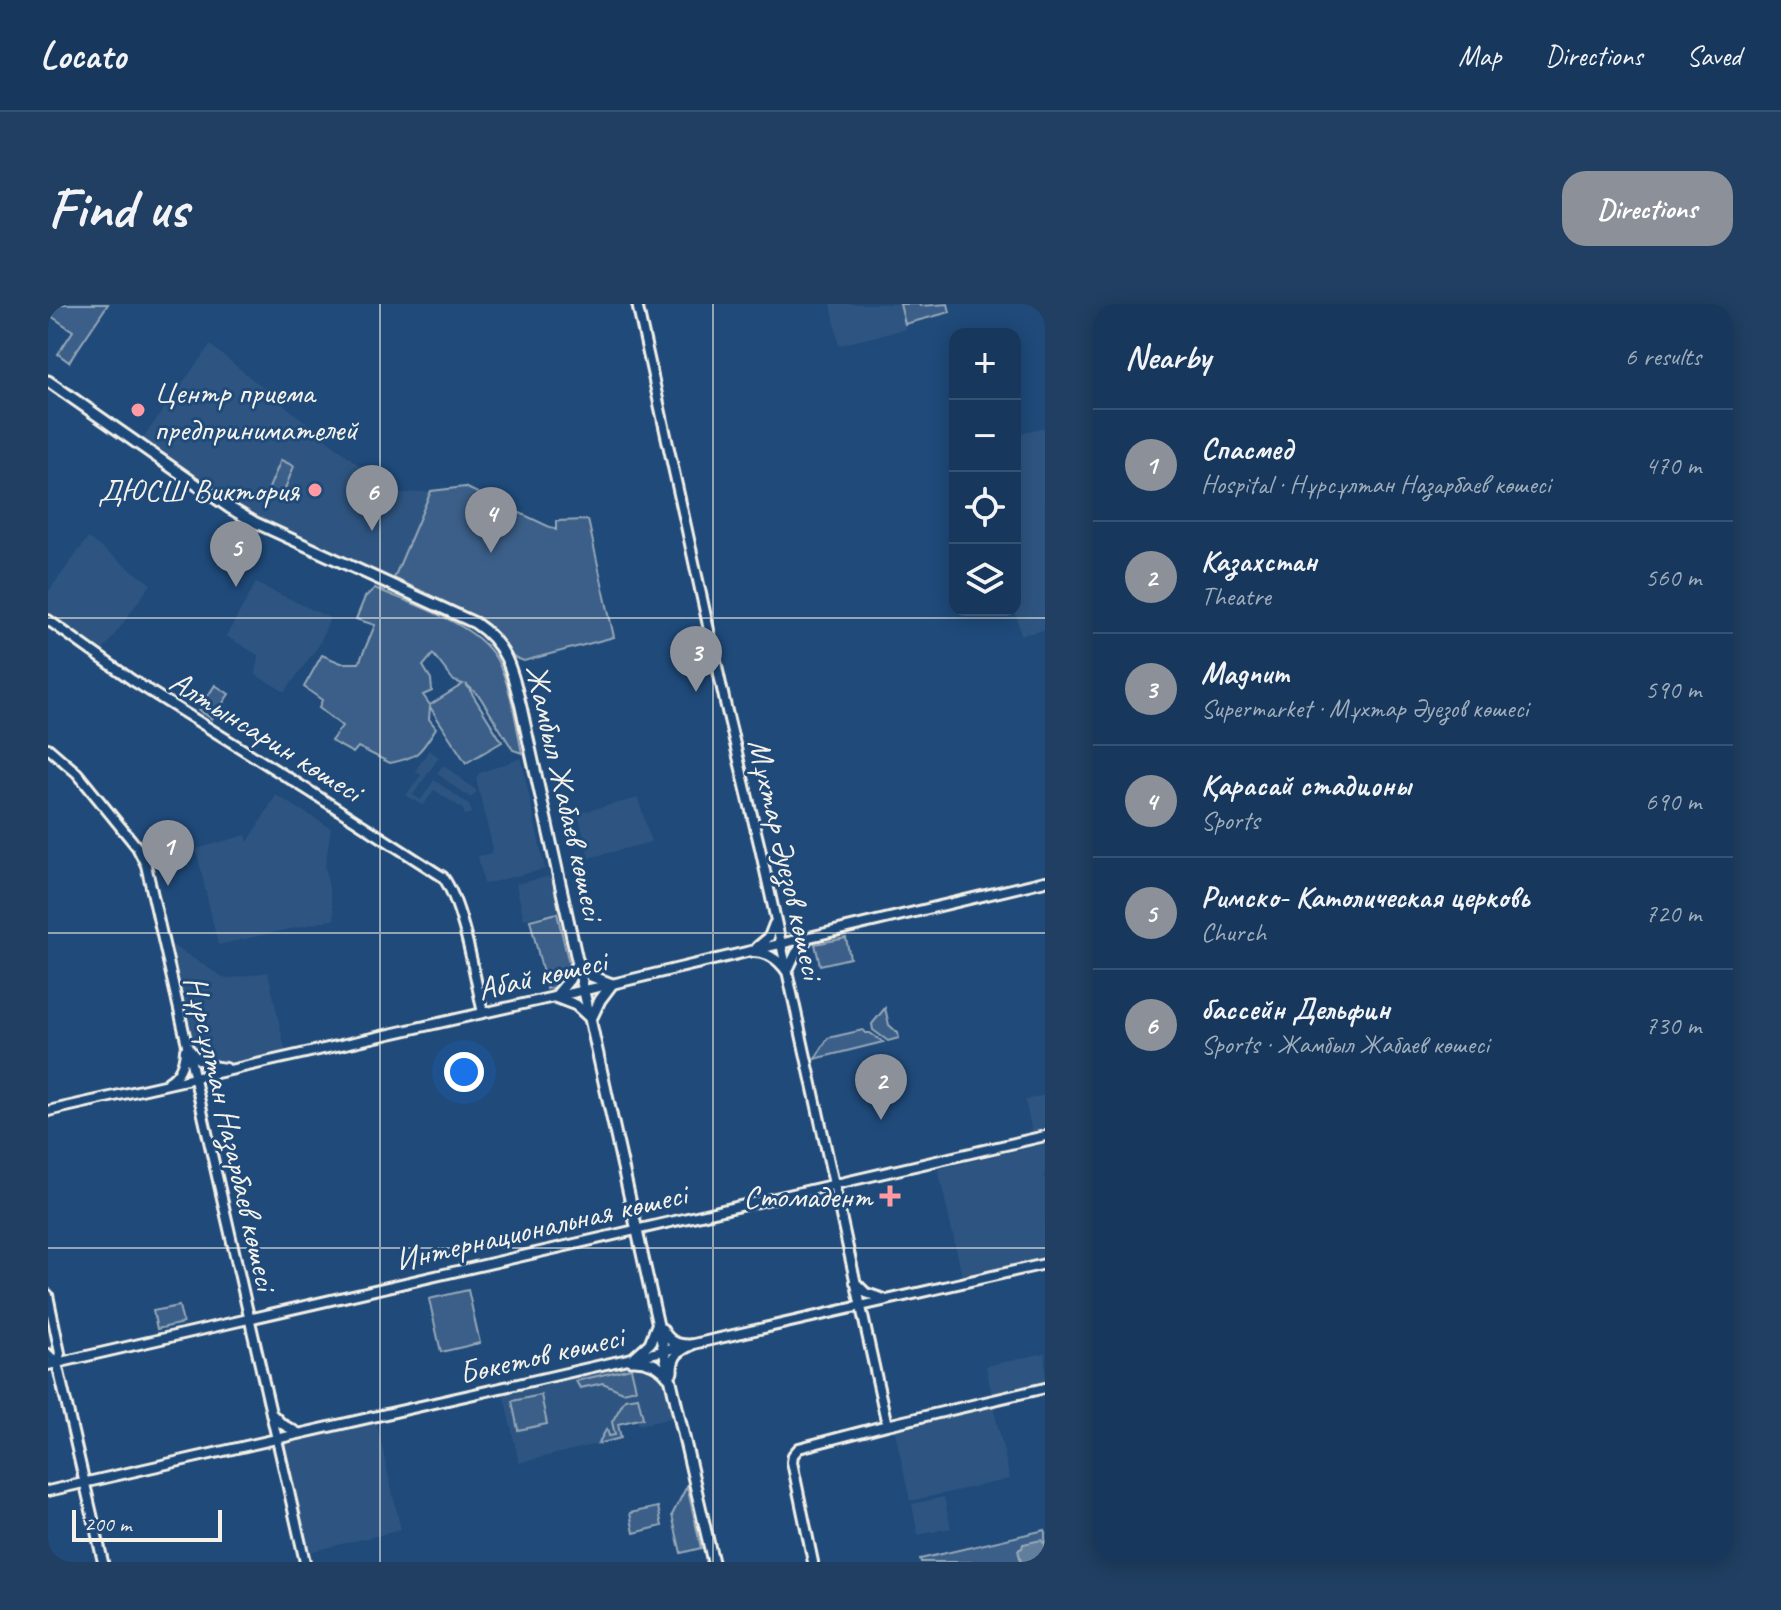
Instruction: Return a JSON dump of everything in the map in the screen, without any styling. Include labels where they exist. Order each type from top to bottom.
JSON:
[{"type":"main road","name":"Жамбыл Жабаев көшесі","points":[[48,381],[244,516],[457,613],[489,634],[504,652],[512,675],[592,1023]]},
{"type":"main road","points":[[576,956],[591,976],[612,984],[600,1000],[592,1023]]},
{"type":"main road","points":[[576,956],[569,980],[555,997],[576,1005],[592,1023],[713,1562]]},
{"type":"main road","points":[[657,1321],[671,1342],[691,1345]]},
{"type":"main road","points":[[631,1360],[650,1343],[657,1321]]},
{"type":"main road","points":[[672,1383],[675,1356],[691,1345]]},
{"type":"main road","points":[[631,1360],[646,1361],[662,1369],[672,1383]]},
{"type":"street","name":"Мұхтар Әуезов көшесі","points":[[637,304],[887,1425]]},
{"type":"street","name":"Алтынсарин көшесі","points":[[48,620],[132,680],[445,880],[462,928],[483,1013]]},
{"type":"street","name":"Нұрсұлтан Назарбаев көшесі","points":[[48,748],[77,773],[137,847],[144,861],[305,1562]]},
{"type":"street","name":"Абай көшесі","points":[[48,1111],[612,984],[1045,881]]},
{"type":"street","points":[[748,951],[767,940],[775,919]]},
{"type":"street","points":[[748,951],[768,955],[787,972],[796,953],[810,936]]},
{"type":"street","points":[[185,1037],[190,1051],[201,1062],[235,1068]]},
{"type":"street","points":[[160,1086],[180,1071],[185,1056],[185,1037]]},
{"type":"street","name":"Интернациональная көшесі","points":[[52,1364],[1045,1136]]},
{"type":"street","name":"Бөкетов көшесі","points":[[48,1491],[1045,1264]]},
{"type":"street","points":[[853,1277],[863,1291],[890,1300]]},
{"type":"street","points":[[48,1295],[60,1353],[52,1364]]},
{"type":"street","points":[[48,1354],[103,1562]]},
{"type":"street","points":[[813,1562],[793,1466],[793,1455],[801,1447],[1045,1388]]},
{"type":"street","points":[[270,1410],[291,1431],[311,1431]]},
{"type":"shaded area","points":[[48,304],[108,304],[69,362],[58,354],[73,331],[48,314]]},
{"type":"shaded area","points":[[831,304],[900,304],[906,329],[839,345]]},
{"type":"shaded area","points":[[900,304],[948,304],[950,312],[905,324]]},
{"type":"shaded area","points":[[210,345],[372,476],[374,496],[431,491],[394,578],[249,514],[140,442]]},
{"type":"shaded area","points":[[1045,427],[1045,630],[1021,635],[1016,616],[1021,616],[1021,433]]},
{"type":"shaded area","points":[[281,460],[294,466],[280,501],[266,495]]},
{"type":"shaded area","points":[[465,487],[556,530],[556,521],[588,520],[614,637],[524,661],[513,657],[493,629],[479,618],[394,578],[431,491]]},
{"type":"shaded area","points":[[88,538],[151,584],[103,651],[48,612],[48,592]]},
{"type":"shaded area","points":[[256,583],[330,618],[319,645],[285,692],[256,675],[258,655],[226,636]]},
{"type":"shaded area","points":[[375,588],[426,609],[462,627],[490,650],[507,685],[522,753],[513,750],[480,697],[466,684],[502,742],[466,763],[430,707],[429,719],[436,728],[422,748],[407,759],[390,763],[358,747],[353,753],[331,741],[342,726],[319,708],[322,700],[304,687],[322,655],[341,663],[359,663],[375,625],[356,619],[365,597]],"holes":[[[433,654],[454,681],[463,684],[430,705],[423,695],[432,691],[431,679],[423,666]]]},
{"type":"shaded area","points":[[215,685],[229,694],[212,719],[199,710]]},
{"type":"shaded area","points":[[429,750],[439,757],[413,795],[421,800],[434,780],[469,804],[472,813],[465,815],[462,808],[434,790],[423,806],[406,795],[421,775],[415,771]]},
{"type":"shaded area","points":[[521,758],[545,869],[484,884],[478,856],[491,853],[492,845],[476,779],[479,773]]},
{"type":"shaded area","points":[[443,765],[477,791],[471,798],[437,773]]},
{"type":"shaded area","points":[[276,795],[331,828],[325,867],[335,919],[218,945],[196,849],[246,835],[248,842]]},
{"type":"shaded area","points":[[638,798],[651,842],[589,858],[578,813]]},
{"type":"shaded area","points":[[555,875],[562,910],[524,919],[516,884]]},
{"type":"shaded area","points":[[557,913],[571,972],[562,986],[547,989],[530,920]]},
{"type":"shaded area","points":[[846,938],[850,958],[820,965],[815,944]]},
{"type":"shaded area","points":[[167,942],[226,979],[268,972],[286,1054],[221,1066],[204,1061],[193,1051]]},
{"type":"shaded area","points":[[885,1008],[889,1025],[899,1038],[888,1041],[873,1030],[872,1024]]},
{"type":"shaded area","points":[[863,1030],[883,1042],[815,1059],[828,1038]]},
{"type":"shaded area","points":[[1045,1095],[1045,1133],[1033,1136],[1025,1100]]},
{"type":"shaded area","points":[[1045,1144],[1045,1261],[963,1280],[938,1169]]},
{"type":"shaded area","points":[[468,1290],[480,1343],[441,1352],[429,1299]]},
{"type":"shaded area","points":[[179,1306],[183,1323],[157,1329],[153,1311]]},
{"type":"shaded area","points":[[1045,1353],[1045,1383],[992,1395],[986,1366]]},
{"type":"shaded area","points":[[638,1361],[666,1375],[676,1417],[639,1425],[637,1420],[618,1424],[621,1438],[519,1463],[503,1392]]},
{"type":"shaded area","points":[[631,1368],[636,1389],[623,1392],[603,1383],[580,1388],[576,1381]]},
{"type":"shaded area","points":[[541,1395],[547,1424],[518,1430],[512,1401]]},
{"type":"shaded area","points":[[638,1397],[643,1418],[618,1424],[621,1438],[598,1444],[607,1429],[609,1436],[615,1435],[612,1422],[625,1399]]},
{"type":"shaded area","points":[[993,1405],[1010,1479],[910,1501],[894,1427]]},
{"type":"shaded area","points":[[376,1421],[401,1530],[308,1552],[283,1443]]},
{"type":"shaded area","points":[[687,1486],[701,1548],[681,1553],[672,1515]]},
{"type":"shaded area","points":[[944,1497],[951,1528],[918,1535],[912,1504]]},
{"type":"shaded area","points":[[658,1507],[662,1526],[634,1533],[630,1513]]},
{"type":"shaded area","points":[[1045,1530],[1045,1562],[921,1562],[920,1559]]},
{"type":"shaded area","points":[[1041,1540],[1045,1544],[1045,1562],[1021,1562],[1018,1550],[1023,1544]]},
{"type":"place","name":"Центр приема предпринимателей","points":[[138,410]]},
{"type":"place","name":"ДЮСШ Виктория","points":[[315,490]]},
{"type":"place","name":"бассейн Дельфин","points":[[372,531]]},
{"type":"place","name":"Қарасай стадионы","points":[[491,553]]},
{"type":"place","name":"Римско- Католическая церковь","points":[[236,587]]},
{"type":"place","name":"Magnum","points":[[696,692]]},
{"type":"place","name":"Спасмед","points":[[168,886]]},
{"type":"place","name":"Казахстан","points":[[881,1120]]},
{"type":"place","name":"Стомадент","points":[[890,1196]]}]
